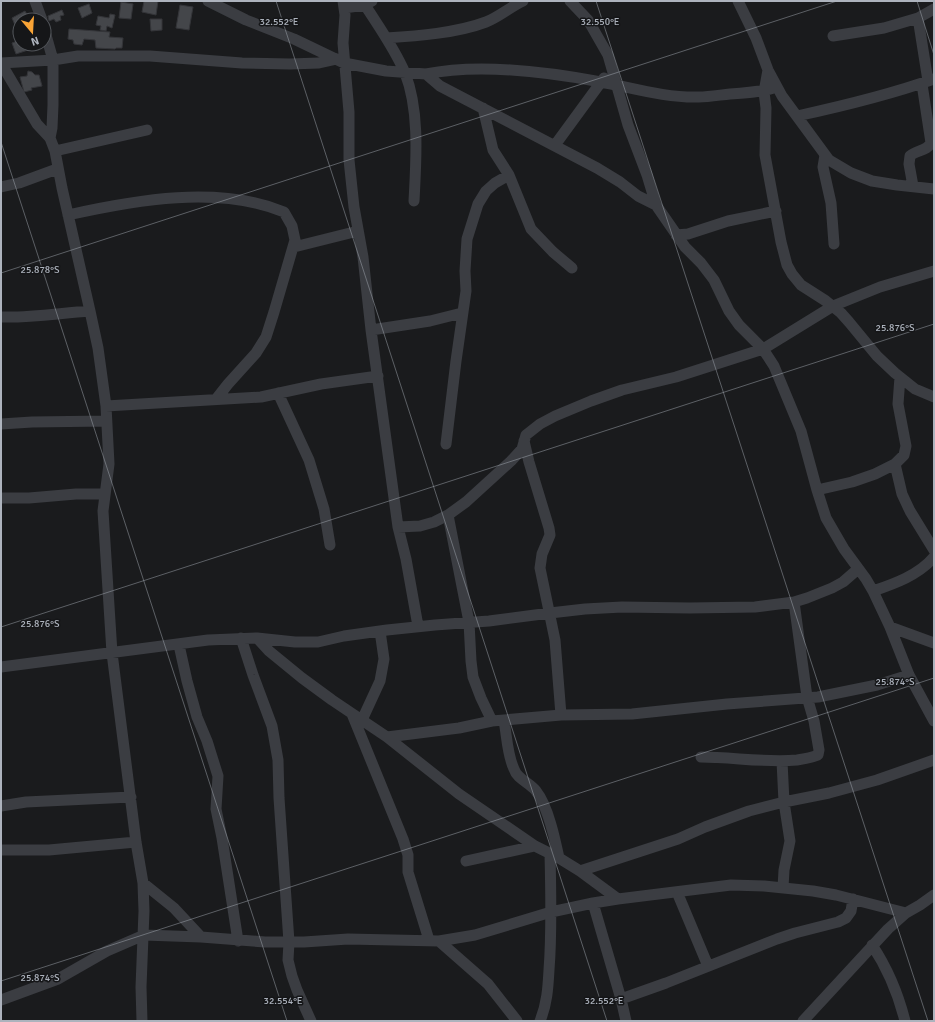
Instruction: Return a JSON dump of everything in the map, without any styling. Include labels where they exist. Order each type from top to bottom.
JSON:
[{"type":"street","points":[[35,1],[39,12]]},
{"type":"street","points":[[208,1],[246,20],[294,39],[341,61],[386,71],[426,74],[446,70],[506,70],[533,72],[673,95],[699,97],[764,92],[777,87]]},
{"type":"street","points":[[386,38],[438,33],[484,22],[500,16],[523,1]]},
{"type":"street","points":[[570,1],[588,20],[608,55],[628,125],[649,180],[656,206]]},
{"type":"street","points":[[738,1],[756,38],[768,70],[782,96],[829,160],[851,173],[872,181],[934,189]]},
{"type":"street","points":[[414,201],[416,150],[414,119],[412,98],[404,72],[395,52],[368,3],[343,4],[345,15],[341,61],[349,97],[349,160],[398,527],[406,559],[418,626]]},
{"type":"street","points":[[833,36],[884,28],[918,18],[934,9]]},
{"type":"street","points":[[913,186],[909,164],[910,156],[929,147],[931,143],[931,115],[928,82],[918,18]]},
{"type":"street","points":[[50,138],[53,104],[53,60],[51,52]]},
{"type":"street","points":[[142,1021],[141,987],[144,935],[143,883],[136,842],[112,653],[103,511],[108,464],[108,434],[106,406],[98,348],[57,169],[55,151],[50,138],[37,124],[1,63],[53,60],[78,56],[150,56],[242,63],[290,64],[341,61]]},
{"type":"street","points":[[555,145],[612,68]]},
{"type":"street","points":[[768,70],[764,92],[766,108],[765,155],[781,242],[787,265],[801,285],[832,306],[849,322],[876,356],[915,389],[934,397]]},
{"type":"street","points":[[426,74],[440,86],[597,168],[620,182],[638,196],[656,206],[665,217],[685,247],[701,263],[714,280],[729,311],[739,325],[763,349],[774,366],[795,413],[826,518],[844,549],[873,591],[890,627],[909,675],[934,720]]},
{"type":"street","points":[[796,116],[844,106],[928,82]]},
{"type":"street","points":[[483,108],[493,150],[509,175],[531,229],[553,252],[572,268]]},
{"type":"street","points":[[55,151],[147,130]]},
{"type":"street","points":[[825,155],[823,167],[831,203],[834,244]]},
{"type":"street","points":[[1,187],[19,183],[57,169]]},
{"type":"street","points":[[446,444],[466,291],[465,271],[467,239],[478,204],[486,191],[495,183],[509,175]]},
{"type":"street","points":[[68,215],[148,200],[190,198],[231,198],[253,202],[284,212],[292,226],[295,240],[294,247],[266,337],[256,353],[217,398]]},
{"type":"street","points":[[676,235],[688,234],[728,221],[776,211]]},
{"type":"street","points":[[294,247],[358,230]]},
{"type":"street","points":[[398,527],[420,526],[434,522],[448,515],[478,492],[511,462],[522,449],[526,435],[540,424],[555,416],[622,390],[676,377],[763,349],[832,306],[880,288],[934,271]]},
{"type":"street","points":[[1,318],[35,317],[90,311]]},
{"type":"street","points":[[371,330],[430,321],[462,313]]},
{"type":"street","points":[[106,406],[217,398],[232,399],[261,397],[321,384],[378,376]]},
{"type":"street","points":[[817,490],[852,482],[875,474],[895,464],[904,455],[906,446],[898,404],[900,377]]},
{"type":"street","points":[[278,393],[309,460],[324,509],[330,545]]},
{"type":"street","points":[[1,424],[106,421]]},
{"type":"street","points":[[524,441],[550,535],[542,554],[540,568],[555,640],[561,715]]},
{"type":"street","points":[[895,464],[902,494],[910,511],[934,550]]},
{"type":"street","points":[[1,498],[105,494]]},
{"type":"street","points":[[448,515],[469,622],[471,661],[474,677],[481,698],[492,721]]},
{"type":"street","points":[[873,591],[897,583],[928,564],[934,557]]},
{"type":"street","points":[[1,667],[208,640],[257,638],[295,642],[318,642],[344,636],[418,626],[528,616],[550,612],[622,607],[755,607],[794,602],[807,598],[832,588],[858,569]]},
{"type":"street","points":[[701,757],[782,761],[813,758],[818,755],[819,750],[814,721],[807,697],[794,602]]},
{"type":"street","points":[[890,627],[934,643]]},
{"type":"street","points":[[362,720],[380,681],[384,659],[380,631]]},
{"type":"street","points":[[241,638],[272,726],[278,760],[279,798],[289,942],[288,960],[297,990],[311,1021]]},
{"type":"street","points":[[257,638],[269,651],[302,678],[352,714],[387,736],[448,786],[535,846],[580,872],[618,899]]},
{"type":"street","points":[[179,644],[180,656],[197,717],[207,741],[218,776],[216,809],[238,940]]},
{"type":"street","points":[[387,736],[459,728],[492,721],[561,715],[632,714],[818,697],[845,692],[909,675]]},
{"type":"street","points":[[352,714],[403,839],[408,855],[408,872],[434,940],[488,984],[517,1021]]},
{"type":"street","points":[[504,720],[514,771],[532,786],[540,796],[555,841],[551,912],[551,951],[545,1010],[540,1021]]},
{"type":"street","points":[[580,872],[678,839],[749,811],[843,790],[934,760]]},
{"type":"street","points":[[782,761],[784,802],[790,841],[784,870],[783,888]]},
{"type":"street","points":[[1,806],[26,802],[131,797]]},
{"type":"street","points":[[1,850],[49,850],[136,842]]},
{"type":"street","points":[[466,861],[535,846]]},
{"type":"street","points":[[143,883],[174,908],[201,937]]},
{"type":"street","points":[[1,1000],[58,979],[107,951],[144,935],[289,942],[348,939],[434,940],[475,935],[551,912],[592,903],[731,885],[764,886],[836,895],[906,913]]},
{"type":"street","points":[[677,892],[708,966]]},
{"type":"street","points":[[805,1020],[872,945],[906,913],[934,895]]},
{"type":"street","points":[[621,999],[795,933],[838,922],[846,918],[851,911],[853,900]]},
{"type":"street","points":[[592,903],[621,999],[626,1021]]},
{"type":"street","points":[[872,945],[882,960],[894,984],[905,1021]]},
{"type":"building","points":[[144,1],[158,1],[156,15],[142,12]]},
{"type":"building","points":[[121,2],[133,4],[131,19],[119,18]]},
{"type":"building","points":[[89,4],[92,13],[82,18],[78,8]]},
{"type":"building","points":[[180,5],[193,7],[189,30],[176,28]]},
{"type":"building","points":[[62,10],[64,15],[60,16],[61,20],[56,22],[54,19],[52,20],[52,14]]},
{"type":"building","points":[[110,14],[115,15],[112,28],[107,26],[106,31],[100,30],[101,26],[96,25],[98,16],[109,18]]},
{"type":"building","points":[[150,19],[162,19],[162,30],[151,31]]},
{"type":"building","points":[[69,29],[110,32],[109,37],[123,38],[122,48],[96,48],[95,40],[84,39],[82,45],[74,44],[73,40],[68,39]]},
{"type":"building","points":[[28,71],[35,75],[39,75],[42,86],[31,88],[32,90],[24,92],[20,77],[27,76]]}]
